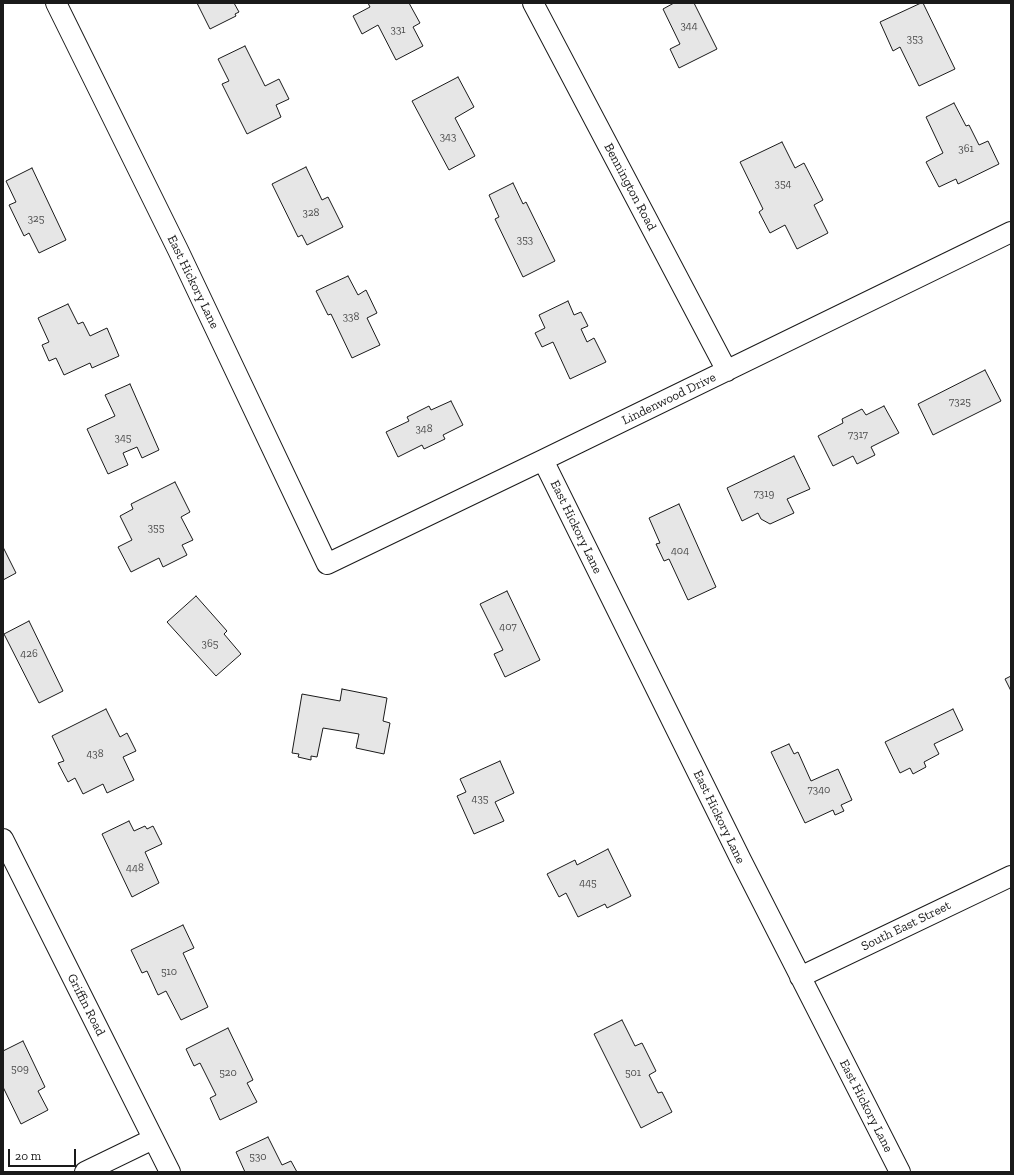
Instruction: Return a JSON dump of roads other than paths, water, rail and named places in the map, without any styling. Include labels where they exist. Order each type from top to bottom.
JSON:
[{"type":"street","name":"East Hickory Lane","points":[[56,3],[178,250],[327,564]]},
{"type":"street","name":"Bennington Road","points":[[533,3],[727,371]]},
{"type":"street","name":"Lindenwood Drive","points":[[327,564],[1011,232]]},
{"type":"street","name":"East Hickory Lane","points":[[543,460],[741,860],[900,1172]]},
{"type":"street","name":"Griffin Road","points":[[3,839],[170,1172]]},
{"type":"street","name":"South East Street","points":[[800,977],[1011,876]]},
{"type":"street","points":[[85,1172],[153,1139]]}]
